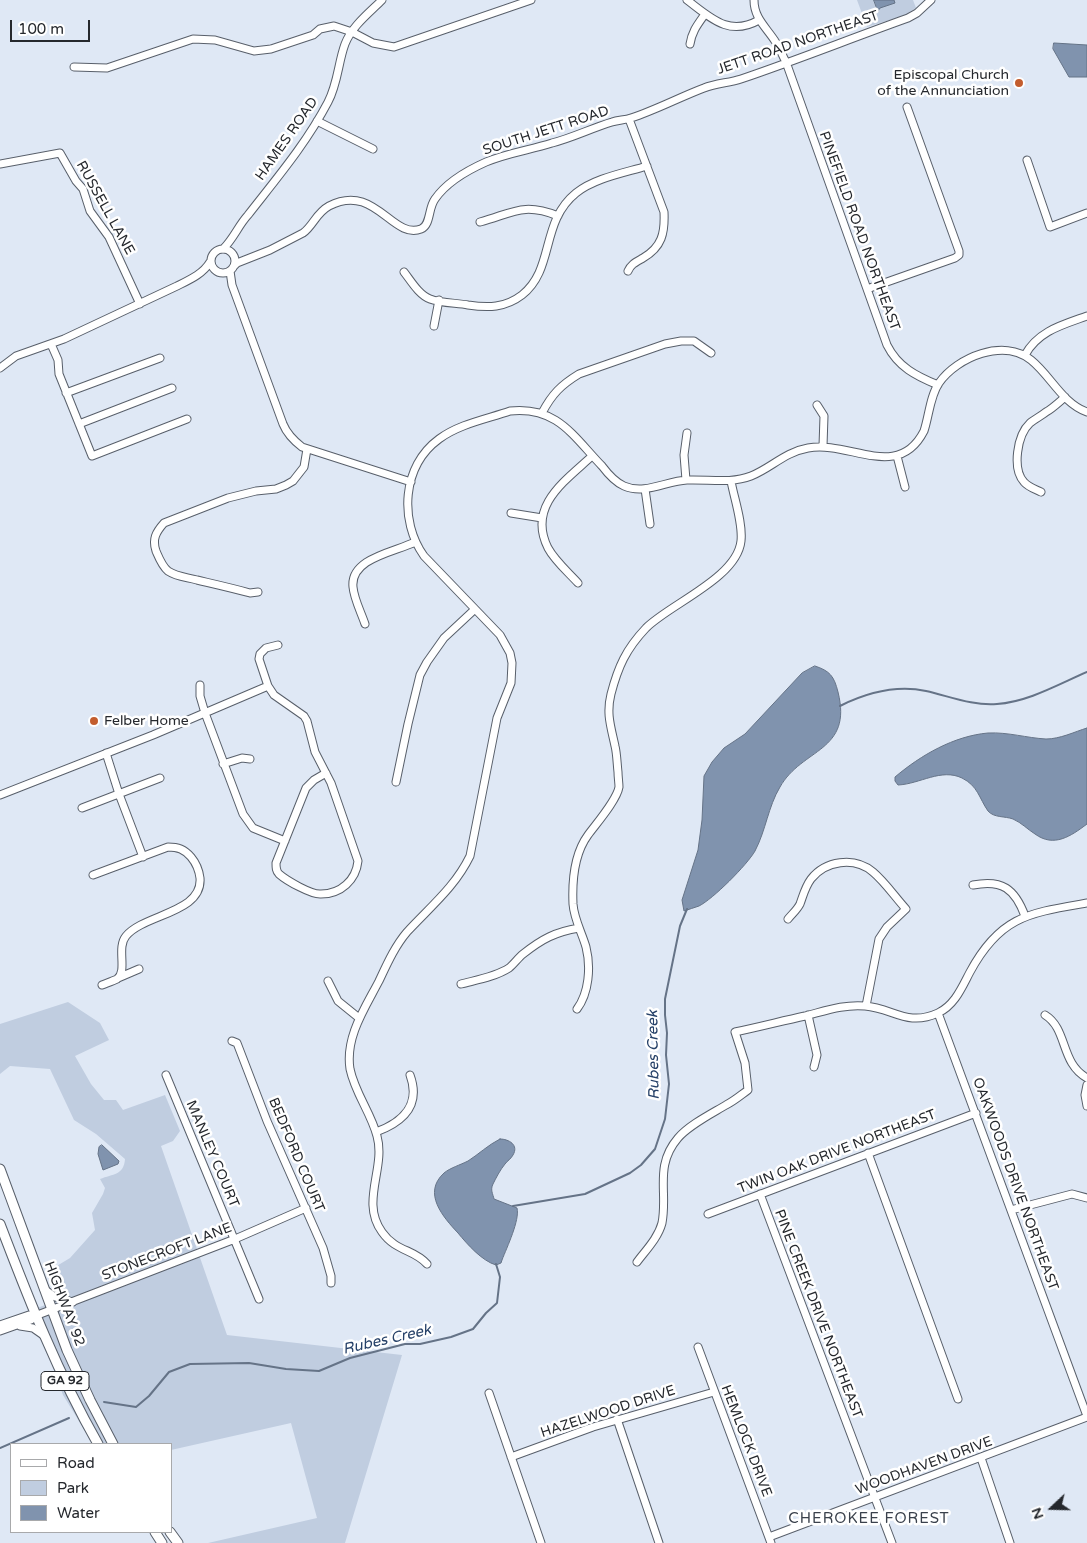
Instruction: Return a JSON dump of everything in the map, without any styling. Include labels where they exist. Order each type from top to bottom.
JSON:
[{"type":"main road","name":"HIGHWAY 92","points":[[0,1169],[67,1350],[112,1443]]},
{"type":"main road","name":"GA 92","points":[[0,1224],[43,1335],[83,1418],[97,1443]]},
{"type":"street","name":"HAMES ROAD","points":[[223,248],[233,239],[244,219],[283,171],[317,121],[332,93],[338,76],[343,50],[352,32],[382,0]]},
{"type":"street","points":[[74,67],[107,68],[193,39],[215,40],[254,51],[271,49],[313,34],[320,29],[334,26],[352,32],[373,43],[394,47],[531,0]]},
{"type":"street","points":[[687,0],[705,14],[730,27],[743,26],[759,20],[754,0]]},
{"type":"street","name":"JETT ROAD NORTHEAST","points":[[669,103],[706,87],[739,80],[908,18],[917,13],[931,0]]},
{"type":"street","points":[[690,44],[691,35],[695,27],[705,14]]},
{"type":"street","name":"PINEFIELD ROAD NORTHEAST","points":[[759,20],[775,41],[786,62],[887,345],[895,358],[910,372],[938,385]]},
{"type":"street","name":"SOUTH JETT ROAD","points":[[232,268],[303,233],[320,212],[334,204],[348,200],[374,206],[394,223],[405,229],[414,231],[423,228],[426,226],[432,203],[440,193],[477,166],[501,156],[553,143],[614,122],[629,119],[669,103]]},
{"type":"street","points":[[867,289],[959,255],[958,246],[907,107]]},
{"type":"street","points":[[628,271],[631,265],[655,248],[661,240],[664,229],[664,212],[629,119]]},
{"type":"street","points":[[317,121],[373,150]]},
{"type":"street","name":"RUSSELL LANE","points":[[0,164],[60,153],[76,181],[83,189],[90,211],[109,236],[140,304]]},
{"type":"street","points":[[1027,160],[1050,227],[1087,213]]},
{"type":"street","points":[[404,272],[422,293],[430,299],[483,307],[501,307],[515,301],[530,289],[538,278],[551,231],[558,216],[576,193],[596,182],[647,166]]},
{"type":"street","points":[[480,222],[523,209],[542,210],[558,216]]},
{"type":"street","name":"HAMES ROAD","points":[[233,239],[233,255]]},
{"type":"street","points":[[0,368],[16,356],[51,344],[195,277],[207,267],[215,251],[223,248],[233,255],[248,259]]},
{"type":"street","points":[[233,255],[231,283],[287,434],[307,449],[411,482]]},
{"type":"street","points":[[210,262],[231,283]]},
{"type":"street","points":[[195,277],[232,268]]},
{"type":"street","points":[[434,326],[439,300]]},
{"type":"street","points":[[1025,355],[1030,345],[1043,334],[1087,316]]},
{"type":"street","points":[[542,413],[552,395],[579,374],[665,344],[694,341],[709,351]]},
{"type":"street","points":[[51,344],[58,360],[59,374],[92,456],[187,419]]},
{"type":"street","points":[[427,1264],[416,1255],[394,1245],[381,1231],[376,1220],[372,1196],[380,1159],[380,1146],[376,1132],[354,1085],[349,1056],[351,1042],[359,1018],[393,953],[406,933],[450,888],[470,856],[497,718],[511,683],[512,673],[510,653],[500,635],[424,556],[415,542],[408,518],[408,503],[411,482],[424,454],[439,439],[452,431],[510,411],[529,411],[542,413],[566,427],[616,482],[634,489],[645,489],[686,480],[731,481],[754,474],[792,452],[823,446],[878,457],[898,456],[912,447],[921,438],[938,385],[955,368],[985,353],[1003,350],[1025,355],[1038,366],[1065,397],[1087,412]]},
{"type":"street","points":[[66,393],[160,358]]},
{"type":"street","points":[[79,424],[172,388]]},
{"type":"street","points":[[1041,492],[1028,486],[1020,476],[1017,460],[1018,448],[1025,428],[1065,397]]},
{"type":"street","points":[[817,405],[824,416],[823,446]]},
{"type":"street","points":[[686,480],[684,455],[687,433]]},
{"type":"street","points":[[258,592],[250,593],[194,579],[178,577],[166,569],[160,560],[155,548],[154,539],[156,532],[164,523],[228,498],[256,491],[276,489],[286,485],[293,481],[304,467],[307,449]]},
{"type":"street","points":[[578,583],[548,549],[544,537],[542,518],[548,500],[592,456]]},
{"type":"street","points":[[898,456],[905,487]]},
{"type":"street","points":[[577,1009],[583,1001],[588,976],[586,949],[573,904],[573,876],[576,862],[587,836],[605,813],[619,789],[616,750],[610,731],[608,704],[617,670],[636,640],[648,626],[699,591],[728,568],[734,559],[738,551],[741,535],[731,481]]},
{"type":"street","points":[[645,489],[650,524]]},
{"type":"street","points":[[511,513],[542,518]]},
{"type":"street","points":[[365,624],[352,584],[357,569],[369,560],[415,542]]},
{"type":"street","points":[[396,782],[420,675],[426,662],[444,638],[474,610]]},
{"type":"street","points":[[278,645],[266,648],[260,654],[259,659],[268,686],[274,695],[304,716],[316,752],[326,773],[331,784],[358,861],[353,879],[347,885],[321,895],[301,887],[280,874],[277,871],[276,864],[306,788],[314,780],[326,773]]},
{"type":"street","points":[[200,686],[200,696],[205,713],[243,814],[249,823],[262,833],[285,841]]},
{"type":"street","points":[[0,794],[106,753],[268,686]]},
{"type":"street","points":[[106,753],[143,857]]},
{"type":"street","points":[[224,764],[242,758],[250,759]]},
{"type":"street","points":[[82,808],[160,778]]},
{"type":"street","points":[[93,875],[168,847],[177,847],[186,851],[195,861],[200,882],[195,895],[185,905],[148,921],[126,935],[122,944],[122,970],[118,978]]},
{"type":"street","points":[[788,919],[800,904],[804,891],[811,880],[826,867],[835,863],[852,863],[865,867],[876,875],[906,909],[887,927],[879,939],[866,1006]]},
{"type":"street","points":[[973,885],[992,883],[1006,887],[1018,899],[1026,916]]},
{"type":"street","points":[[637,1262],[659,1231],[663,1207],[664,1167],[668,1154],[678,1137],[748,1090],[745,1063],[735,1032],[845,1006],[866,1006],[910,1018],[919,1018],[938,1013],[956,998],[978,957],[992,938],[1008,925],[1026,916],[1087,903]]},
{"type":"street","points":[[461,984],[501,972],[511,967],[517,959],[539,941],[561,931],[579,928]]},
{"type":"street","points":[[102,985],[139,969]]},
{"type":"street","points":[[328,981],[338,1001],[359,1018]]},
{"type":"street","name":"OAKWOODS DRIVE NORTHEAST","points":[[938,1013],[1087,1416]]},
{"type":"street","points":[[808,1015],[817,1055],[814,1066]]},
{"type":"street","points":[[1045,1015],[1051,1018],[1056,1026],[1072,1065],[1087,1078]]},
{"type":"street","name":"BEDFORD COURT","points":[[232,1041],[237,1043],[268,1124],[323,1248],[332,1276],[331,1283]]},
{"type":"street","name":"MANLEY COURT","points":[[166,1075],[259,1298]]},
{"type":"street","points":[[376,1132],[395,1124],[406,1113],[415,1092],[410,1075]]},
{"type":"street","points":[[1087,1085],[1085,1095],[1087,1106]]},
{"type":"street","name":"TWIN OAK DRIVE NORTHEAST","points":[[708,1214],[976,1113]]},
{"type":"street","points":[[868,1154],[958,1399]]},
{"type":"street","name":"PINE CREEK DRIVE NORTHEAST","points":[[760,1194],[892,1543]]},
{"type":"street","points":[[1012,1210],[1072,1194],[1087,1198]]},
{"type":"street","name":"STONECROFT LANE","points":[[36,1316],[235,1239],[306,1208]]},
{"type":"street","points":[[43,1288],[47,1293],[55,1297],[73,1302]]},
{"type":"street","points":[[0,1325],[29,1315],[36,1316]]},
{"type":"street","points":[[0,1331],[31,1320],[36,1316]]},
{"type":"street","points":[[14,1326],[33,1328],[43,1335]]},
{"type":"street","name":"HEMLOCK DRIVE","points":[[698,1348],[770,1540]]},
{"type":"street","name":"HAZELWOOD DRIVE","points":[[511,1457],[617,1419],[714,1392]]},
{"type":"street","points":[[489,1393],[541,1543]]},
{"type":"street","name":"WOODHAVEN DRIVE","points":[[770,1540],[875,1497],[1087,1416]]},
{"type":"street","points":[[617,1419],[659,1543]]},
{"type":"street","points":[[981,1458],[1010,1543]]},
{"type":"green space","points":[[857,0],[913,0],[916,8],[903,16],[867,27]]},
{"type":"green space","points":[[68,1002],[100,1023],[109,1040],[75,1056],[91,1084],[104,1100],[116,1100],[123,1110],[165,1095],[180,1131],[173,1141],[161,1146],[227,1335],[402,1355],[345,1543],[208,1543],[317,1518],[291,1423],[172,1450],[172,1443],[92,1443],[63,1395],[32,1310],[66,1297],[54,1282],[50,1270],[70,1258],[95,1230],[92,1213],[105,1188],[100,1179],[120,1171],[125,1159],[96,1134],[74,1120],[50,1069],[10,1066],[0,1074],[0,1024]]},
{"type":"water","points":[[874,0],[894,0],[895,3],[880,8],[878,11]]},
{"type":"water","points":[[1054,43],[1087,45],[1087,77],[1069,77],[1053,49]]},
{"type":"water","points":[[815,666],[828,672],[835,682],[841,712],[838,727],[832,738],[789,774],[780,787],[759,843],[745,865],[705,902],[684,911],[682,900],[698,850],[702,820],[704,776],[712,762],[724,748],[745,734],[802,673]]},
{"type":"water","points":[[1087,728],[1087,824],[1075,833],[1062,839],[1049,840],[1042,838],[1013,819],[990,813],[972,785],[954,775],[938,776],[898,785],[895,781],[895,777],[927,754],[950,742],[963,738],[995,733],[1051,739]]},
{"type":"water","points":[[500,1139],[512,1143],[515,1151],[498,1174],[492,1186],[492,1192],[494,1199],[517,1208],[517,1219],[501,1263],[496,1265],[485,1260],[475,1252],[446,1220],[437,1204],[435,1189],[444,1173],[468,1161]]},
{"type":"water","points":[[102,1145],[119,1161],[118,1164],[103,1170],[98,1154],[99,1147]]},
{"type":"waterway","name":"Rubes Creek","points":[[840,706],[860,697],[882,691],[904,689],[926,691],[979,704],[1009,703],[1043,692],[1087,672]]},
{"type":"waterway","name":"Rubes Creek","points":[[513,1206],[585,1194],[630,1173],[641,1165],[655,1149],[665,1119],[669,1084],[666,1055],[665,999],[680,926],[687,909]]},
{"type":"waterway","name":"Rubes Creek","points":[[104,1402],[136,1407],[149,1396],[169,1372],[190,1364],[249,1363],[286,1369],[319,1371],[350,1358],[405,1344],[420,1344],[451,1337],[473,1329],[497,1303],[500,1277],[496,1264]]},
{"type":"waterway","name":"Rubes Creek","points":[[12,1443],[69,1418]]},
{"type":"waterway","name":"Rubes Creek","points":[[0,1448],[10,1444]]},
{"type":"place","name":"Episcopal Church of the Annunciation","points":[[1019,83]]},
{"type":"place","name":"Felber Home","points":[[94,721]]},
{"type":"district","name":"CHEROKEE FOREST","points":[[869,1519]]}]
